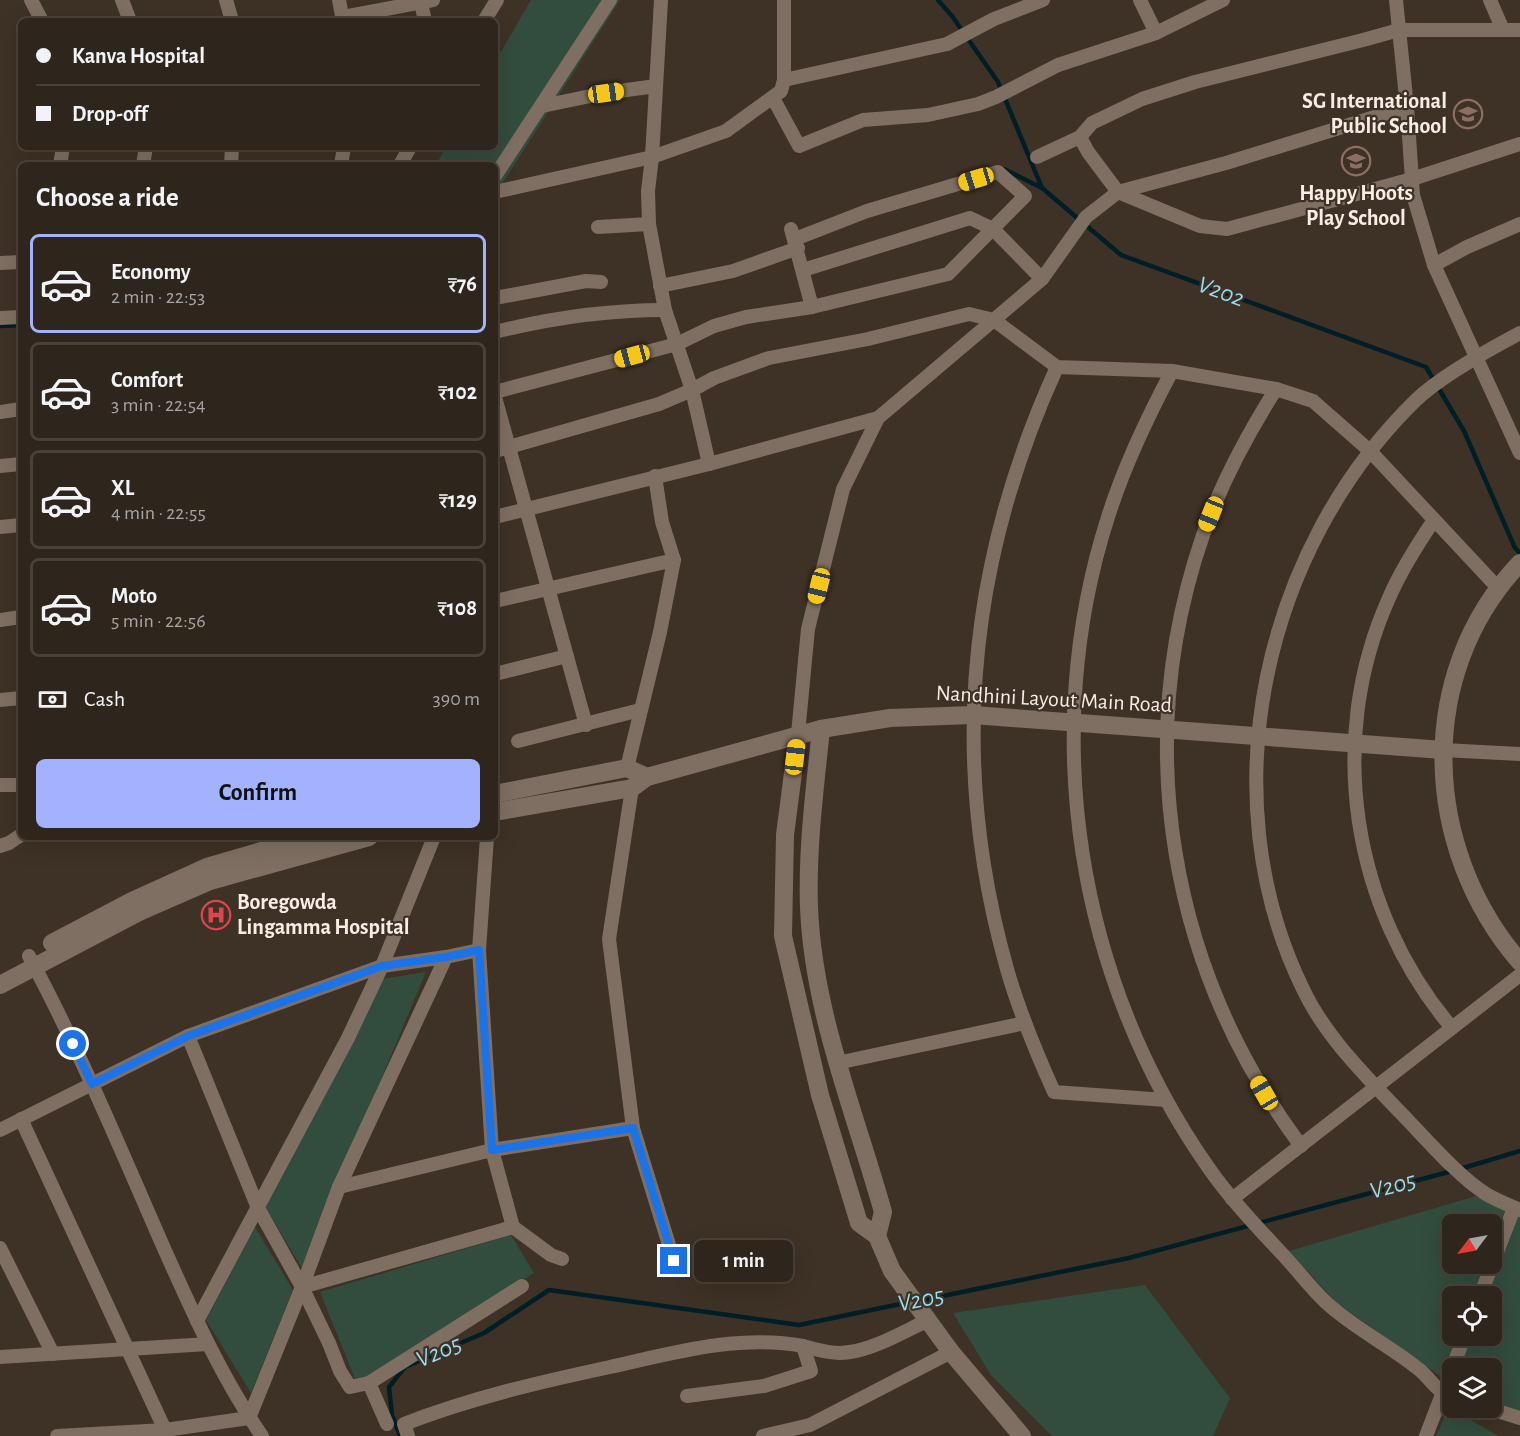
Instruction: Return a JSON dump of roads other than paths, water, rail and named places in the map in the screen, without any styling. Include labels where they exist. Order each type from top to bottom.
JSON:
[{"type":"main road","points":[[1518,564],[1473,630],[1460,662],[1449,704],[1443,750],[1447,807],[1459,858],[1480,906],[1494,929],[1520,962]]},
{"type":"main road","name":"Nandhini Layout Main Road","points":[[498,811],[632,788],[647,777],[798,734],[890,718],[973,715],[1443,750]]},
{"type":"main road","points":[[821,729],[811,829],[809,907],[816,972],[837,1063],[884,1212],[877,1236]]},
{"type":"main road","points":[[798,734],[785,835],[783,936],[820,1095],[859,1223],[877,1236],[892,1271],[951,1352],[1022,1436]]},
{"type":"main road","points":[[498,793],[627,768],[647,777]]},
{"type":"main road","points":[[0,985],[32,961],[132,901],[207,867],[299,840]]},
{"type":"main road","points":[[0,971],[32,961],[210,881],[358,840]]},
{"type":"street","points":[[31,0],[40,18]]},
{"type":"street","points":[[122,0],[129,18]]},
{"type":"street","points":[[226,0],[231,18]]},
{"type":"street","points":[[339,0],[343,18]]},
{"type":"street","points":[[486,18],[496,0]]},
{"type":"street","points":[[498,170],[610,0]]},
{"type":"street","points":[[661,0],[648,190],[649,224],[665,310],[692,390],[708,464]]},
{"type":"street","points":[[498,191],[652,157],[726,132],[781,91],[784,80],[784,0]]},
{"type":"street","points":[[784,80],[947,44],[994,19],[1043,0]]},
{"type":"street","points":[[1140,0],[1156,33]]},
{"type":"street","points":[[773,98],[800,146],[863,120],[928,115],[978,104],[1058,65],[1156,33],[1223,0]]},
{"type":"street","points":[[1410,0],[1396,3],[1413,195],[1434,265],[1520,453]]},
{"type":"street","points":[[1490,0],[1503,30]]},
{"type":"street","points":[[348,18],[427,1],[425,18]]},
{"type":"street","points":[[1037,157],[1080,137],[1092,123],[1142,99],[1195,82],[1399,30],[1520,30]]},
{"type":"street","points":[[542,106],[656,86]]},
{"type":"street","points":[[798,734],[808,629],[840,500],[843,489],[878,418],[1042,279],[1086,217],[1118,192],[1226,163],[1407,107]]},
{"type":"street","points":[[1080,137],[1088,152],[1118,192],[1200,226],[1227,229],[1412,179],[1520,144]]},
{"type":"street","points":[[498,391],[677,344],[714,326],[735,320],[812,307],[948,274],[1025,196],[998,172],[867,211],[794,238],[733,271],[660,286]]},
{"type":"street","points":[[803,270],[969,218],[993,229],[1042,279]]},
{"type":"street","points":[[598,227],[649,224]]},
{"type":"street","points":[[1434,265],[1467,247],[1520,224]]},
{"type":"street","points":[[794,238],[812,307]]},
{"type":"street","points":[[0,263],[18,262]]},
{"type":"street","points":[[498,297],[586,280],[601,282]]},
{"type":"street","points":[[498,331],[546,320],[601,312],[665,310]]},
{"type":"street","points":[[498,450],[659,404],[714,378],[769,358],[879,337],[969,314],[994,320],[1057,367],[1172,371],[1276,389],[1313,401],[1370,451],[1499,589]]},
{"type":"street","points":[[0,318],[18,317]]},
{"type":"street","points":[[1484,1286],[1517,1209],[1485,1193],[1452,1165],[1376,1087],[1345,1051],[1311,1005],[1290,960],[1278,926],[1265,866],[1257,784],[1259,736],[1266,677],[1274,642],[1293,585],[1312,541],[1329,510],[1370,451],[1418,398],[1451,374],[1520,333]]},
{"type":"street","points":[[1057,367],[1022,450],[996,536],[980,625],[973,715],[975,801],[987,887],[1008,971],[1025,1023],[1054,1092],[1166,1100]]},
{"type":"street","points":[[1172,371],[1153,406],[1128,462],[1107,518],[1096,557],[1081,636],[1073,722],[1076,796],[1080,836],[1094,914],[1107,962],[1131,1028],[1166,1100],[1203,1159],[1232,1199],[1329,1305],[1420,1371],[1442,1391]]},
{"type":"street","points":[[1276,389],[1235,459],[1203,533],[1181,611],[1169,692],[1168,799],[1173,846],[1182,892],[1200,956],[1228,1027],[1245,1061],[1301,1146]]},
{"type":"street","points":[[498,408],[586,725]]},
{"type":"street","points":[[0,412],[18,409]]},
{"type":"street","points":[[498,516],[708,464],[878,418]]},
{"type":"street","points":[[0,466],[18,464]]},
{"type":"street","points":[[627,768],[660,632],[674,560],[662,522],[655,476]]},
{"type":"street","points":[[1434,520],[1402,572],[1377,628],[1361,687],[1354,743],[1357,810],[1364,852],[1378,902],[1410,969],[1452,1028]]},
{"type":"street","points":[[0,527],[18,525]]},
{"type":"street","points":[[498,601],[674,560]]},
{"type":"street","points":[[0,620],[18,617]]},
{"type":"street","points":[[498,673],[567,656]]},
{"type":"street","points":[[0,700],[18,698]]},
{"type":"street","points":[[518,741],[640,710]]},
{"type":"street","points":[[1443,750],[1520,753]]},
{"type":"street","points":[[0,785],[18,785]]},
{"type":"street","points":[[632,788],[609,939],[633,1128],[674,1261]]},
{"type":"street","points":[[0,846],[18,837]]},
{"type":"street","points":[[197,1321],[348,1038],[382,966],[433,840]]},
{"type":"street","points":[[487,840],[479,950],[492,1150],[513,1227],[543,1251],[562,1259]]},
{"type":"street","points":[[0,1130],[188,1036],[382,966],[479,950]]},
{"type":"street","points":[[249,1418],[302,1287],[339,1187],[446,957]]},
{"type":"street","points":[[32,961],[92,1084],[208,1344],[249,1418],[262,1436]]},
{"type":"street","points":[[1232,1199],[1520,975]]},
{"type":"street","points":[[837,1063],[1025,1023]]},
{"type":"street","points":[[188,1036],[258,1208],[302,1287],[340,1371],[350,1387],[369,1383],[522,1286]]},
{"type":"street","points":[[21,1119],[165,1430]]},
{"type":"street","points":[[339,1187],[492,1150],[633,1128]]},
{"type":"street","points":[[302,1287],[513,1227]]},
{"type":"street","points":[[0,1248],[53,1354]]},
{"type":"street","points":[[408,1436],[404,1424],[503,1391],[675,1352],[740,1344],[782,1342],[828,1352],[849,1353],[873,1345],[920,1308]]},
{"type":"street","points":[[0,1357],[208,1344]]},
{"type":"street","points":[[687,1396],[764,1386],[811,1371],[803,1346]]},
{"type":"street","points":[[763,1436],[815,1431],[951,1352]]},
{"type":"street","points":[[369,1383],[387,1424]]},
{"type":"street","points":[[1426,1436],[1442,1405]]},
{"type":"street","points":[[1502,1412],[1520,1418]]},
{"type":"street","points":[[57,1436],[165,1430],[249,1418]]},
{"type":"waterway","name":"V202","points":[[938,0],[952,16],[998,82],[1042,188],[1121,255],[1426,367],[1464,431],[1515,548],[1520,553]]},
{"type":"waterway","points":[[1004,169],[1042,188]]},
{"type":"waterway","points":[[0,326],[18,325]]},
{"type":"waterway","name":"V205","points":[[1460,1169],[1520,1151]]},
{"type":"waterway","name":"V205","points":[[918,1301],[1129,1258],[1452,1171]]},
{"type":"waterway","name":"V205","points":[[400,1436],[392,1415],[389,1387],[405,1367],[484,1333],[549,1290],[799,1325],[910,1302]]},
{"type":"place","name":"SG International Public School","points":[[1468,114]]},
{"type":"place","name":"Happy Hoots Play School","points":[[1356,161]]},
{"type":"place","name":"Boregowda Lingamma Hospital","points":[[216,915]]}]
